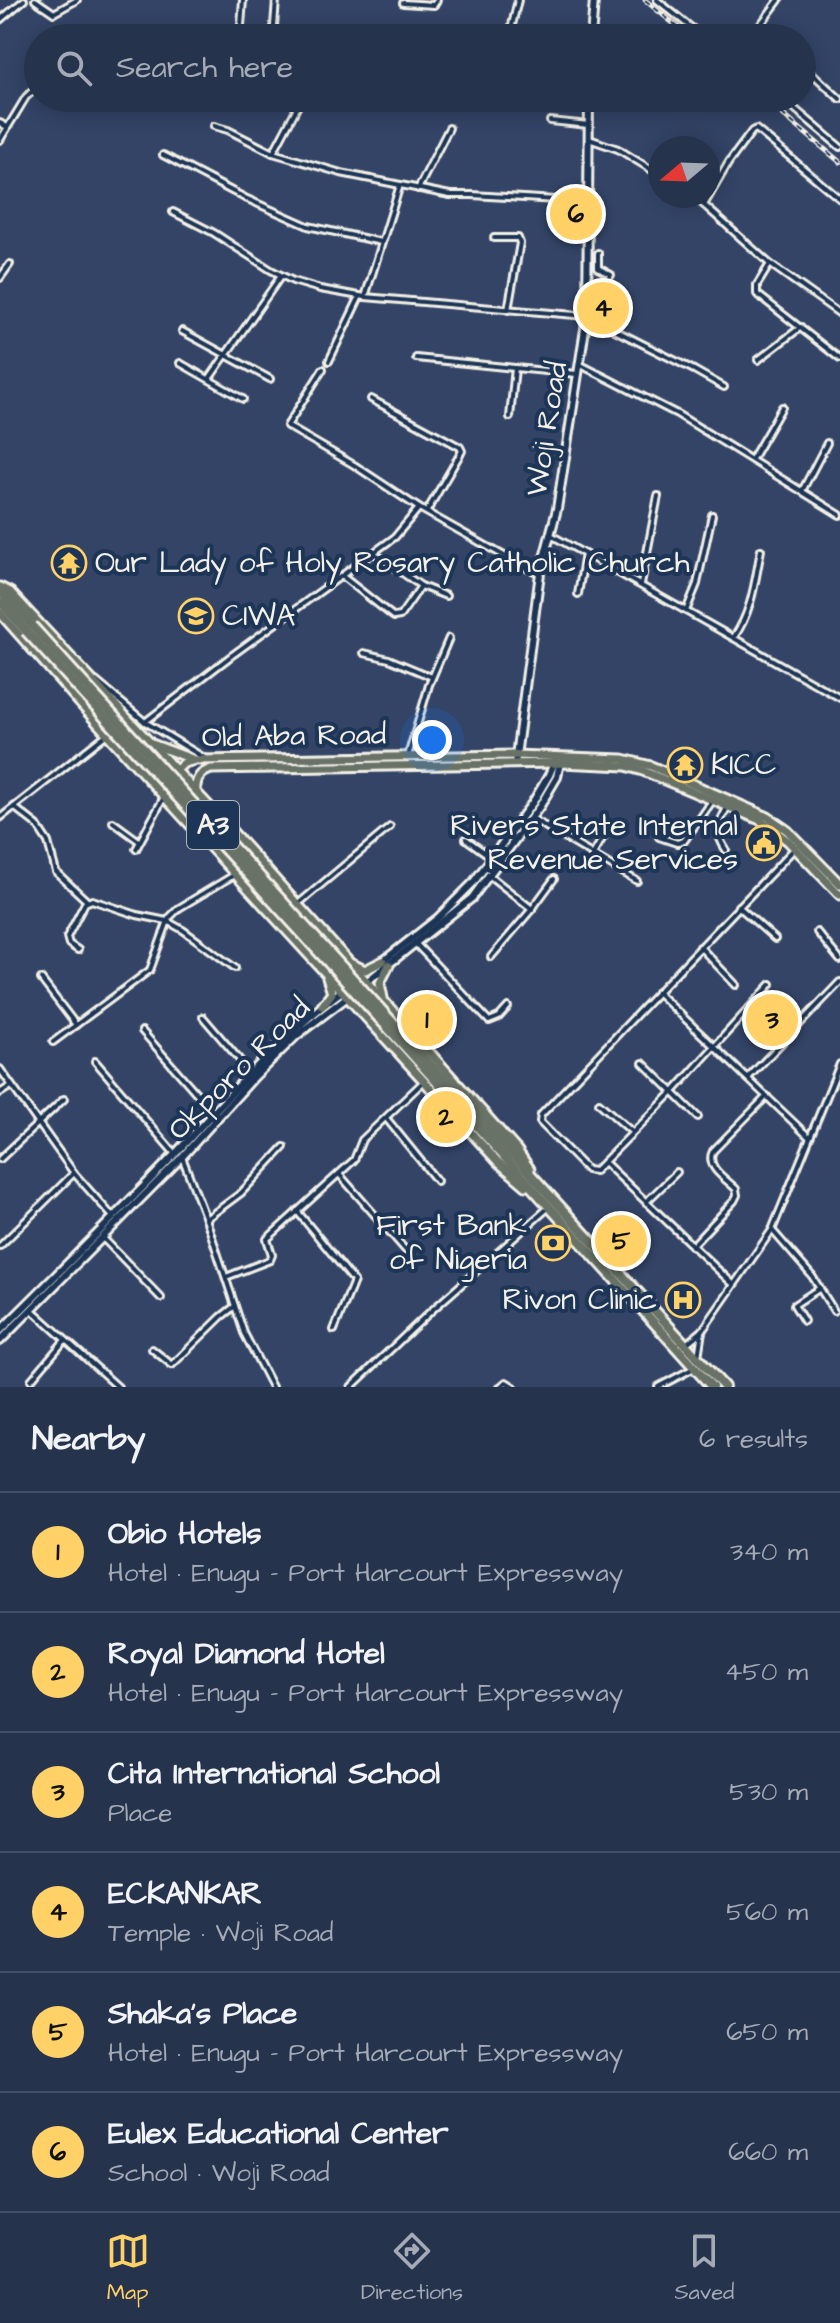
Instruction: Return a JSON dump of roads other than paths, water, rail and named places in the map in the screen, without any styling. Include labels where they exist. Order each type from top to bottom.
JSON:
[{"type":"highway","name":"A3","points":[[0,589],[29,628],[724,1387]]},
{"type":"highway","name":"A3","points":[[0,602],[29,628]]},
{"type":"highway","name":"A3","points":[[391,1026],[548,1208],[712,1387]]},
{"type":"main road","points":[[592,24],[594,0]]},
{"type":"main road","name":"Woji Road","points":[[515,760],[540,573],[557,509],[587,316],[589,112]]},
{"type":"main road","points":[[0,589],[10,592],[217,816],[517,1150],[547,1194]]},
{"type":"main road","points":[[0,613],[498,1162],[534,1192]]},
{"type":"main road","points":[[149,743],[195,760]]},
{"type":"main road","name":"Old Aba Road","points":[[165,797],[166,785],[175,770],[195,760],[558,760],[609,757],[637,762],[757,811],[787,830],[840,884]]},
{"type":"main road","name":"Old Aba Road","points":[[196,794],[198,777],[211,769],[515,760]]},
{"type":"main road","name":"Old Aba Road","points":[[558,760],[635,768],[760,820],[779,833],[840,895]]},
{"type":"main road","name":"Okporo Road","points":[[386,963],[416,944],[467,903],[490,876],[554,783],[558,760]]},
{"type":"main road","name":"Okporo Road","points":[[0,1341],[285,1047],[454,904],[533,802],[558,760]]},
{"type":"main road","points":[[209,845],[222,844],[226,838],[226,831],[217,816]]},
{"type":"main road","points":[[342,956],[361,969],[386,963]]},
{"type":"main road","points":[[317,963],[332,988],[329,999],[322,1006]]},
{"type":"main road","points":[[385,1004],[380,983],[386,963]]},
{"type":"main road","name":"Okporo Road","points":[[0,1331],[178,1155],[250,1072],[322,1006],[345,994]]},
{"type":"street","points":[[0,20],[24,0]]},
{"type":"street","points":[[35,0],[54,13],[77,0]]},
{"type":"street","points":[[241,24],[243,0]]},
{"type":"street","points":[[274,24],[276,0]]},
{"type":"street","points":[[403,3],[434,5],[437,0]]},
{"type":"street","points":[[512,24],[518,0]]},
{"type":"street","points":[[657,0],[687,24]]},
{"type":"street","points":[[761,24],[779,0]]},
{"type":"street","points":[[816,77],[840,99]]},
{"type":"street","points":[[0,140],[24,100]]},
{"type":"street","points":[[273,153],[295,112]]},
{"type":"street","points":[[799,112],[840,147]]},
{"type":"street","points":[[550,121],[589,125]]},
{"type":"street","points":[[0,123],[7,127]]},
{"type":"street","points":[[214,126],[273,153],[341,173],[418,189],[450,195],[589,202]]},
{"type":"street","points":[[418,189],[449,128]]},
{"type":"street","points":[[720,177],[756,129],[840,199]]},
{"type":"street","points":[[589,139],[618,149],[648,168]]},
{"type":"street","points":[[163,155],[245,198],[308,226],[381,242]]},
{"type":"street","points":[[329,361],[362,296],[400,185]]},
{"type":"street","points":[[707,208],[770,264],[840,314]]},
{"type":"street","points":[[173,212],[214,233],[281,276],[320,289],[362,296],[587,316],[724,387]]},
{"type":"street","points":[[494,238],[518,238],[520,243],[508,310]]},
{"type":"street","points":[[598,253],[598,268],[611,275],[604,290]]},
{"type":"street","points":[[0,278],[10,264]]},
{"type":"street","points":[[770,264],[757,285],[757,294],[840,359]]},
{"type":"street","points":[[209,379],[281,276]]},
{"type":"street","points":[[758,360],[801,327]]},
{"type":"street","points":[[182,331],[270,379]]},
{"type":"street","points":[[416,358],[577,374]]},
{"type":"street","points":[[180,363],[243,399]]},
{"type":"street","points":[[579,364],[677,414],[840,515]]},
{"type":"street","points":[[510,417],[515,368]]},
{"type":"street","points":[[323,369],[287,426],[419,508],[540,573]]},
{"type":"street","points":[[371,399],[460,447],[462,451],[427,511]]},
{"type":"street","points":[[752,459],[782,407]]},
{"type":"street","points":[[802,491],[827,443]]},
{"type":"street","points":[[641,584],[658,496]]},
{"type":"street","points":[[145,722],[400,533],[419,508]]},
{"type":"street","points":[[686,611],[697,584],[712,515]]},
{"type":"street","points":[[551,535],[840,698]]},
{"type":"street","points":[[734,637],[749,608],[761,550]]},
{"type":"street","points":[[374,553],[421,586],[446,596]]},
{"type":"street","points":[[578,594],[585,554]]},
{"type":"street","points":[[342,576],[394,617],[400,616],[421,586]]},
{"type":"street","points":[[408,758],[432,677],[449,638]]},
{"type":"street","points":[[364,653],[389,659],[432,677]]},
{"type":"street","points":[[93,681],[96,680],[145,722],[208,760]]},
{"type":"street","points":[[0,818],[107,734]]},
{"type":"street","points":[[136,849],[165,797]]},
{"type":"street","points":[[659,837],[677,843],[684,841],[713,800]]},
{"type":"street","points":[[726,850],[717,830],[728,806]]},
{"type":"street","points":[[14,807],[37,825],[48,842],[56,872],[87,901]]},
{"type":"street","points":[[531,818],[637,881]]},
{"type":"street","points":[[113,822],[139,841]]},
{"type":"street","points":[[297,905],[390,827]]},
{"type":"street","points":[[592,856],[608,829]]},
{"type":"street","points":[[466,839],[492,858]]},
{"type":"street","points":[[771,984],[673,1092],[595,1171],[587,1170],[542,1125],[539,1118],[795,848]]},
{"type":"street","points":[[53,1042],[153,968],[167,921],[179,908],[236,874]]},
{"type":"street","points":[[490,876],[532,909]]},
{"type":"street","points":[[491,957],[554,879]]},
{"type":"street","points":[[87,901],[167,921],[235,968]]},
{"type":"street","points":[[78,950],[69,944],[67,937],[87,901]]},
{"type":"street","points":[[738,906],[775,939]]},
{"type":"street","points":[[817,932],[840,960]]},
{"type":"street","points":[[416,944],[489,1021],[499,1017],[508,1007]]},
{"type":"street","points":[[700,947],[736,985]]},
{"type":"street","points":[[41,979],[76,1025]]},
{"type":"street","points":[[748,1078],[840,982]]},
{"type":"street","points":[[657,992],[809,1137]]},
{"type":"street","points":[[203,1017],[250,1072]]},
{"type":"street","points":[[142,1031],[213,1112]]},
{"type":"street","points":[[95,1061],[178,1155],[206,1219],[249,1346],[272,1387]]},
{"type":"street","points":[[643,1063],[698,1117]]},
{"type":"street","points":[[686,1344],[702,1331],[772,1230],[840,1064]]},
{"type":"street","points":[[0,1069],[74,1173],[113,1217]]},
{"type":"street","points":[[226,1277],[270,1260],[272,1255],[267,1239],[354,1160],[362,1140],[425,1081]]},
{"type":"street","points":[[0,1093],[11,1086]]},
{"type":"street","points":[[692,1246],[737,1195],[736,1189],[710,1162],[713,1151],[767,1096]]},
{"type":"street","points":[[0,1159],[64,1099]]},
{"type":"street","points":[[599,1103],[632,1132]]},
{"type":"street","points":[[386,1118],[437,1181]]},
{"type":"street","points":[[206,1219],[241,1193],[284,1147]]},
{"type":"street","points":[[604,1162],[734,1285]]},
{"type":"street","points":[[646,1202],[677,1172]]},
{"type":"street","points":[[0,1246],[74,1173]]},
{"type":"street","points":[[339,1174],[408,1253]]},
{"type":"street","points":[[351,1387],[548,1208]]},
{"type":"street","points":[[297,1211],[354,1281],[334,1330]]},
{"type":"street","points":[[772,1230],[820,1288],[834,1311]]},
{"type":"street","points":[[102,1237],[161,1298]]},
{"type":"street","points":[[804,1321],[794,1305],[820,1288]]},
{"type":"street","points":[[152,1349],[172,1365],[235,1306]]},
{"type":"street","points":[[31,1309],[116,1386]]},
{"type":"street","points":[[698,1358],[702,1331]]},
{"type":"street","points":[[31,1380],[65,1340]]},
{"type":"street","points":[[662,1386],[694,1368]]},
{"type":"street","points":[[500,1387],[506,1382],[514,1387]]},
{"type":"railway","points":[[645,0],[674,24]]},
{"type":"railway","points":[[780,112],[840,162]]},
{"type":"place","name":"Eulex Educational Center","points":[[576,214]]},
{"type":"place","name":"ECKANKAR","points":[[603,308]]},
{"type":"place","name":"Our Lady of Holy Rosary Catholic Church","points":[[69,563]]},
{"type":"place","name":"CIWA","points":[[196,616]]},
{"type":"place","name":"KICC","points":[[685,765]]},
{"type":"place","name":"Rivers State Internal Revenue Services","points":[[764,843]]},
{"type":"place","name":"Obio Hotels","points":[[427,1020]]},
{"type":"place","name":"Cita International School","points":[[772,1020]]},
{"type":"place","name":"Royal Diamond Hotel","points":[[446,1117]]},
{"type":"place","name":"Shaka's Place","points":[[621,1241]]},
{"type":"place","name":"First Bank of Nigeria","points":[[553,1243]]},
{"type":"place","name":"Rivon Clinic","points":[[683,1300]]}]
